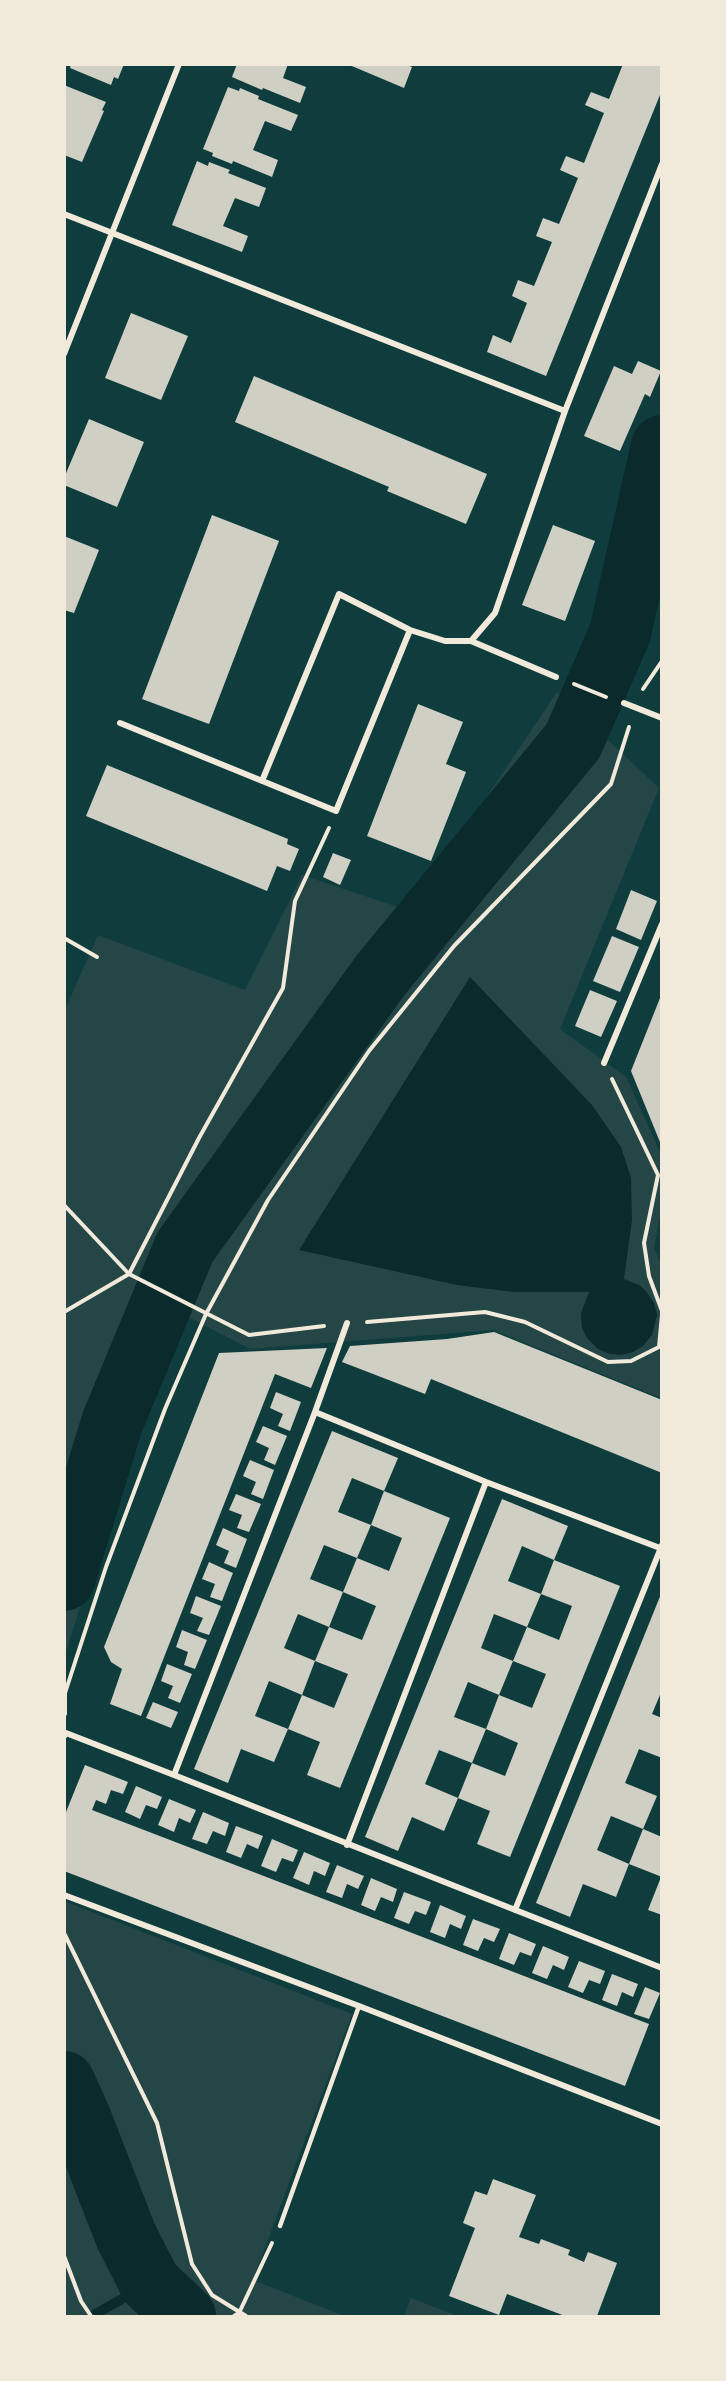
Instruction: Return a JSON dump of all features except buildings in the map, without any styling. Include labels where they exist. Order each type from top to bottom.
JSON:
[{"type":"street","points":[[64,354],[179,64]]},
{"type":"street","points":[[471,641],[495,613],[565,411],[662,164]]},
{"type":"street","points":[[64,214],[565,411]]},
{"type":"street","points":[[262,781],[339,594],[410,630],[445,640],[471,641],[556,677]]},
{"type":"street","points":[[120,723],[336,811],[410,630]]},
{"type":"street","points":[[624,703],[662,718]]},
{"type":"street","points":[[604,1063],[662,924]]},
{"type":"street","points":[[174,1775],[315,1412],[347,1323]]},
{"type":"street","points":[[315,1412],[486,1482],[661,1547],[515,1910]]},
{"type":"street","points":[[347,1845],[486,1482]]},
{"type":"street","points":[[65,1734],[662,1968]]},
{"type":"street","points":[[64,1895],[661,2121]]},
{"type":"lane","points":[[280,2226],[359,2006]]},
{"type":"path","points":[[65,1734],[65,1693],[96,1598],[165,1409],[206,1314],[268,1200],[369,1051],[454,946],[611,784],[646,683],[662,661]]},
{"type":"path","points":[[582,687],[613,699]]},
{"type":"path","points":[[64,1312],[129,1274],[199,1138],[283,988],[295,901],[336,811]]},
{"type":"path","points":[[64,938],[97,957]]},
{"type":"path","points":[[64,1205],[129,1274],[249,1335],[347,1323],[485,1312],[525,1322],[608,1362],[631,1361],[660,1347],[662,1313],[649,1276],[644,1243],[658,1175],[604,1063]]},
{"type":"path","points":[[64,1933],[157,2123],[192,2264],[212,2295],[246,2316]]},
{"type":"path","points":[[234,2316],[239,2313],[280,2226]]},
{"type":"path","points":[[64,2256],[81,2301],[91,2316]]},
{"type":"shaded area","points":[[557,692],[659,788],[560,1029],[626,1077],[661,1154],[661,1210],[654,1248],[662,1266],[661,1398],[493,1330],[250,1349],[186,1316],[109,1514],[65,1655],[64,1012],[98,935],[245,990],[302,875],[410,911]]},
{"type":"shaded area","points":[[470,977],[592,1105],[621,1147],[631,1178],[632,1220],[624,1279],[639,1285],[646,1291],[654,1303],[657,1315],[652,1335],[643,1346],[633,1352],[621,1355],[610,1354],[598,1349],[587,1338],[582,1328],[581,1313],[589,1292],[514,1292],[457,1285],[299,1250]]},
{"type":"shaded area","points":[[64,1901],[352,2014],[253,2280],[344,2316],[65,2316]]},
{"type":"shaded area","points":[[411,2298],[458,2316],[404,2316]]},
{"type":"waterway","points":[[64,1580],[112,1423],[185,1247],[380,976],[573,741],[620,633],[662,446]]},
{"type":"waterway","points":[[64,2082],[126,2236],[150,2283],[185,2316]]},
{"type":"waterway","points":[[92,2316],[150,2283]]}]
